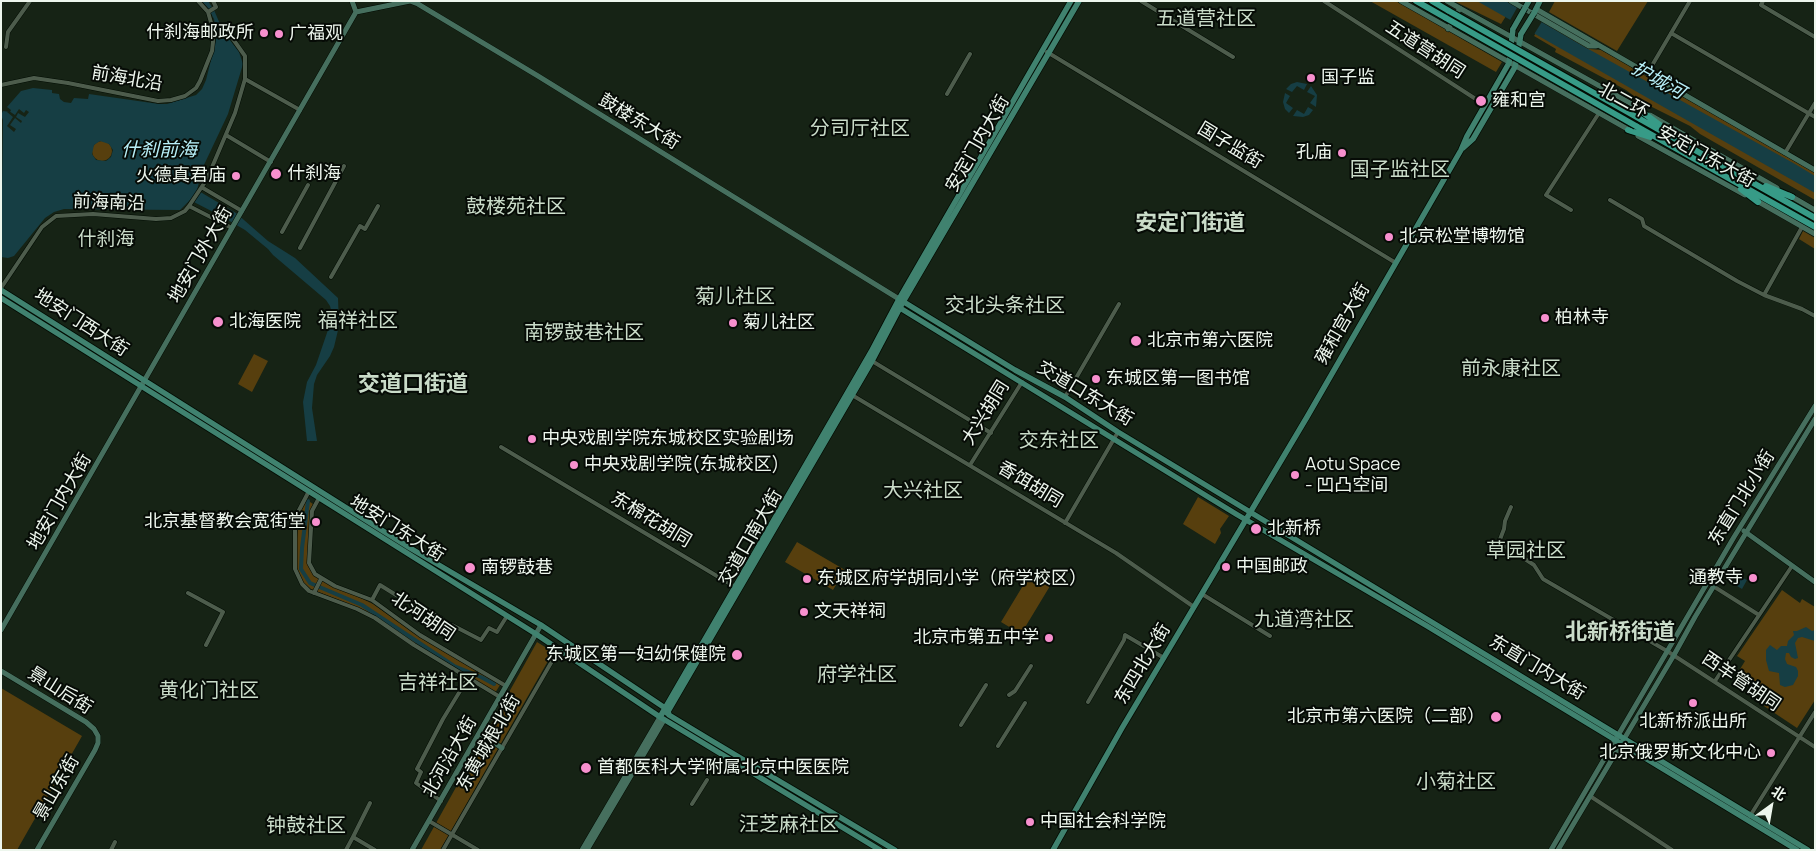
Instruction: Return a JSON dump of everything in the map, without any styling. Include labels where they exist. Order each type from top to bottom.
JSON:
[{"type":"highway","name":"北二环","points":[[1416,1],[1815,227]]},
{"type":"highway","name":"北二环","points":[[1432,1],[1815,218]]},
{"type":"highway","points":[[1637,108],[1679,141]]},
{"type":"highway","points":[[1628,130],[1666,143]]},
{"type":"highway","points":[[1722,175],[1758,202]]},
{"type":"highway","points":[[1742,177],[1792,197]]},
{"type":"main road","points":[[352,1],[356,12]]},
{"type":"main road","name":"鼓楼东大街","points":[[356,12],[410,1],[418,4],[538,76],[901,301]]},
{"type":"main road","name":"安定门内大街","points":[[1046,51],[1071,1]]},
{"type":"main road","name":"安定门内大街","points":[[901,301],[1046,51],[1079,1]]},
{"type":"main road","name":"安定门东大街","points":[[1401,1],[1515,67],[1815,234]]},
{"type":"main road","name":"安定门东大街","points":[[1447,1],[1815,210]]},
{"type":"main road","points":[[1511,1],[1589,46],[1597,46]]},
{"type":"main road","points":[[1509,63],[1513,29],[1527,4],[1521,1]]},
{"type":"main road","name":"雍和宫大街","points":[[1461,150],[1474,139],[1515,67],[1522,34],[1540,1]]},
{"type":"main road","points":[[1448,28],[1460,8]]},
{"type":"main road","points":[[1535,11],[1815,170]]},
{"type":"main road","name":"地安门外大街","points":[[143,384],[356,12]]},
{"type":"main road","name":"雍和宫大街","points":[[1246,518],[1396,263],[1509,63]]},
{"type":"main road","points":[[1605,117],[1617,97]]},
{"type":"main road","name":"地安门西大街","points":[[1,289],[143,384]]},
{"type":"main road","name":"地安门西大街","points":[[1,298],[143,384]]},
{"type":"main road","name":"交道口南大街","points":[[850,393],[872,361],[900,308],[901,301]]},
{"type":"main road","name":"交道口南大街","points":[[662,718],[850,393],[901,301]]},
{"type":"main road","name":"交道口东大街","points":[[901,301],[1064,397],[1250,512]]},
{"type":"main road","name":"交道口东大街","points":[[900,308],[1114,440],[1246,518]]},
{"type":"main road","name":"地安门东大街","points":[[143,384],[319,498],[536,634],[662,718],[880,850]]},
{"type":"main road","name":"地安门东大街","points":[[143,384],[264,455],[410,548],[541,625],[667,709],[669,715],[895,850]]},
{"type":"main road","name":"地安门内大街","points":[[1,630],[143,384]]},
{"type":"main road","name":"东直门北小街","points":[[1620,739],[1667,651],[1739,528],[1815,406]]},
{"type":"main road","name":"东直门北小街","points":[[1620,739],[1674,655],[1745,532],[1815,419]]},
{"type":"main road","name":"东直门内大街","points":[[1250,512],[1620,739],[1749,817],[1808,850]]},
{"type":"main road","name":"东直门内大街","points":[[1246,518],[1620,739]]},
{"type":"main road","name":"东四北大街","points":[[1053,850],[1246,518]]},
{"type":"main road","points":[[1739,528],[1815,582]]},
{"type":"main road","name":"北河沿大街","points":[[412,850],[541,625]]},
{"type":"main road","name":"景山后街","points":[[1,671],[86,722],[94,729],[98,739]]},
{"type":"main road","points":[[582,850],[662,718]]},
{"type":"main road","points":[[587,850],[662,718]]},
{"type":"main road","points":[[479,733],[502,748]]},
{"type":"main road","name":"景山东街","points":[[37,850],[95,750],[98,739]]},
{"type":"main road","points":[[1558,850],[1590,796],[1620,739]]},
{"type":"main road","points":[[1551,850],[1620,739]]},
{"type":"main road","name":"东直门内大街","points":[[1749,817],[1797,850]]},
{"type":"main road","name":"东四北大街","points":[[1057,850],[1067,826]]},
{"type":"street","points":[[6,47],[8,32],[30,1]]},
{"type":"street","points":[[198,1],[208,11],[216,7],[213,1]]},
{"type":"street","points":[[1141,1],[1233,57]]},
{"type":"street","name":"五道营胡同","points":[[1324,1],[1485,105]]},
{"type":"street","points":[[1647,74],[1690,1]]},
{"type":"street","points":[[1763,1],[1761,4],[1815,37]]},
{"type":"street","name":"前海北沿","points":[[1,85],[34,78],[158,101],[185,96],[196,88],[212,51],[212,26],[208,11]]},
{"type":"street","points":[[228,24],[228,32],[246,60],[245,79],[226,135],[202,188],[190,206],[232,228]]},
{"type":"street","points":[[1671,33],[1815,117]]},
{"type":"street","name":"国子监街","points":[[1046,51],[1396,263]]},
{"type":"street","points":[[947,94],[970,54]]},
{"type":"street","points":[[245,79],[300,110]]},
{"type":"street","points":[[1785,153],[1815,103]]},
{"type":"street","points":[[1571,210],[1546,195],[1599,113]]},
{"type":"street","points":[[226,135],[270,162]]},
{"type":"street","points":[[300,248],[344,166]]},
{"type":"street","points":[[282,232],[308,185]]},
{"type":"street","points":[[202,188],[242,211]]},
{"type":"street","points":[[1610,200],[1642,219],[1644,226],[1737,281],[1764,295],[1815,316]]},
{"type":"street","name":"前海南沿","points":[[1,289],[42,226],[56,216],[93,214],[156,219],[170,218],[185,211],[190,206]]},
{"type":"street","points":[[332,277],[360,226],[365,229],[378,206]]},
{"type":"street","points":[[1764,295],[1802,227]]},
{"type":"street","points":[[1064,397],[1120,304]]},
{"type":"street","points":[[872,361],[991,433]]},
{"type":"street","name":"大兴胡同","points":[[970,465],[1026,376]]},
{"type":"street","name":"香饵胡同","points":[[850,393],[1116,553],[1194,607]]},
{"type":"street","points":[[1065,523],[1118,432]]},
{"type":"street","name":"东棉花胡同","points":[[501,447],[737,588]]},
{"type":"street","points":[[309,491],[297,514],[294,556],[295,569],[302,584],[309,591],[358,609],[374,618],[414,645],[500,697]]},
{"type":"street","points":[[314,593],[321,579],[315,574],[309,563],[312,510],[319,498]]},
{"type":"street","name":"西羊管胡同","points":[[1511,507],[1499,542],[1534,565],[1543,579],[1674,655],[1815,747]]},
{"type":"street","points":[[1715,681],[1792,566]]},
{"type":"street","name":"北河胡同","points":[[321,579],[372,600],[420,635],[506,686]]},
{"type":"street","points":[[372,600],[380,585],[442,619]]},
{"type":"street","points":[[1713,586],[1759,615]]},
{"type":"street","points":[[188,593],[223,612],[206,645]]},
{"type":"street","points":[[1202,594],[1270,636]]},
{"type":"street","points":[[452,625],[481,640],[490,628],[497,632],[507,616]]},
{"type":"street","points":[[414,645],[420,635]]},
{"type":"street","points":[[1088,702],[1126,635],[1164,658]]},
{"type":"street","name":"东黄城根北街","points":[[443,850],[559,649]]},
{"type":"street","points":[[1009,695],[1015,691],[1031,666]]},
{"type":"street","points":[[441,800],[416,783],[421,772],[417,769],[468,678]]},
{"type":"street","points":[[961,725],[986,685]]},
{"type":"street","points":[[998,746],[1025,703]]},
{"type":"street","points":[[1749,817],[1815,712]]},
{"type":"street","points":[[692,804],[707,780]]},
{"type":"street","points":[[1590,796],[1672,850]]},
{"type":"street","points":[[346,850],[370,803]]},
{"type":"street","points":[[429,821],[478,850]]},
{"type":"street","points":[[353,837],[375,850]]},
{"type":"street","points":[[111,850],[115,842]]},
{"type":"shaded area","points":[[1370,1],[1396,1],[1502,62],[1496,72]]},
{"type":"shaded area","points":[[1454,1],[1508,1],[1513,5],[1501,24]]},
{"type":"shaded area","points":[[1555,1],[1648,1],[1617,51],[1549,12]]},
{"type":"shaded area","points":[[1543,22],[1590,49],[1601,50],[1815,173],[1815,200],[1700,134],[1690,126],[1642,102],[1626,90],[1555,52],[1556,49],[1534,36]]},
{"type":"shaded area","points":[[102,141],[109,144],[112,151],[109,158],[102,161],[95,158],[92,151],[95,144]]},
{"type":"shaded area","points":[[1803,231],[1815,238],[1815,249],[1799,239]]},
{"type":"shaded area","points":[[254,354],[268,361],[252,392],[238,384]]},
{"type":"shaded area","points":[[1198,497],[1229,516],[1220,529],[1221,533],[1215,544],[1183,524]]},
{"type":"shaded area","points":[[307,500],[313,504],[311,509],[309,567],[315,576],[373,604],[412,632],[500,685],[495,693],[410,642],[361,609],[311,589],[303,582],[296,572],[295,561],[299,515]]},
{"type":"shaded area","points":[[797,542],[845,570],[833,590],[785,562]]},
{"type":"shaded area","points":[[1030,574],[1050,586],[1021,634],[1001,622]]},
{"type":"shaded area","points":[[1782,590],[1800,603],[1802,599],[1815,607],[1815,700],[1797,728],[1764,706],[1770,696],[1737,674],[1745,661],[1737,656]]},
{"type":"shaded area","points":[[537,642],[553,652],[552,654],[440,850],[421,850]]},
{"type":"shaded area","points":[[1,688],[82,736],[17,850],[1,850]]},
{"type":"water","name":"什刹前海","points":[[202,1],[208,1],[214,10],[223,31],[239,52],[243,64],[228,114],[203,167],[197,190],[236,213],[268,241],[295,258],[338,298],[339,326],[334,347],[317,375],[314,384],[312,408],[317,441],[307,441],[303,402],[307,382],[316,365],[330,324],[332,314],[330,306],[326,300],[245,230],[221,216],[190,200],[180,210],[64,209],[54,212],[45,218],[14,256],[8,258],[1,257],[3,120],[1,115],[3,111],[10,112],[11,110],[7,107],[21,91],[33,88],[52,90],[52,93],[59,94],[60,99],[64,102],[71,103],[74,98],[88,99],[89,94],[159,104],[167,104],[196,95],[202,89],[206,80],[217,36],[214,19]],"holes":[[[100,141],[109,144],[113,150],[111,157],[106,161],[96,160],[92,154],[94,145]]]},
{"type":"water","points":[[1477,1],[1506,1],[1795,164],[1815,176],[1815,193]]},
{"type":"water","points":[[1297,82],[1307,84],[1304,90],[1297,86],[1292,92],[1286,89],[1291,84]]},
{"type":"water","points":[[1311,86],[1317,95],[1316,107],[1310,103],[1315,96],[1307,92]]},
{"type":"water","points":[[1285,93],[1290,96],[1286,103],[1293,108],[1289,113],[1285,109],[1283,102]]},
{"type":"water","points":[[1308,107],[1313,110],[1309,115],[1303,117],[1293,116],[1297,110],[1304,114]]},
{"type":"water","points":[[1737,575],[1747,580],[1742,589],[1732,583]]},
{"type":"water","points":[[1806,627],[1812,631],[1815,630],[1815,641],[1802,637],[1798,638],[1795,643],[1798,658],[1795,659],[1789,653],[1786,653],[1785,659],[1787,664],[1796,667],[1798,676],[1793,685],[1785,687],[1780,685],[1779,673],[1769,671],[1766,650],[1770,645],[1777,650],[1781,646],[1787,646],[1788,641],[1794,635],[1793,631]]},
{"type":"pier","points":[[1518,6],[1543,20],[1533,36],[1509,22]]},
{"type":"pier","points":[[19,109],[24,113],[26,110],[29,112],[25,117],[18,113],[16,117],[22,121],[21,123],[15,118],[10,125],[16,129],[14,132],[7,126],[13,117],[7,112],[9,111],[15,115]]},
{"type":"waterway","points":[[308,501],[301,569],[310,583],[362,605],[454,666],[494,684]]},
{"type":"place","name":"什刹海邮政所","points":[[264,33]]},
{"type":"place","name":"广福观","points":[[279,34]]},
{"type":"place","name":"国子监","points":[[1311,78]]},
{"type":"place","name":"雍和宫","points":[[1481,101]]},
{"type":"place","name":"孔庙","points":[[1342,153]]},
{"type":"place","name":"什刹海","points":[[276,174]]},
{"type":"place","name":"火德真君庙","points":[[236,176]]},
{"type":"place","name":"北京松堂博物馆","points":[[1389,237]]},
{"type":"place","name":"柏林寺","points":[[1545,318]]},
{"type":"place","name":"北海医院","points":[[218,322]]},
{"type":"place","name":"菊儿社区","points":[[733,323]]},
{"type":"place","name":"北京市第六医院","points":[[1136,341]]},
{"type":"place","name":"东城区第一图书馆","points":[[1096,379]]},
{"type":"place","name":"中央戏剧学院东城校区实验剧场","points":[[532,439]]},
{"type":"place","name":"中央戏剧学院(东城校区)","points":[[574,465]]},
{"type":"place","name":"Aotu Space - 凹凸空间","points":[[1295,475]]},
{"type":"place","name":"北京基督教会宽街堂","points":[[316,522]]},
{"type":"place","name":"北新桥","points":[[1256,529]]},
{"type":"place","name":"中国邮政","points":[[1226,567]]},
{"type":"place","name":"南锣鼓巷","points":[[470,568]]},
{"type":"place","name":"通教寺","points":[[1753,578]]},
{"type":"place","name":"东城区府学胡同小学（府学校区）","points":[[807,579]]},
{"type":"place","name":"文天祥祠","points":[[804,612]]},
{"type":"place","name":"北京市第五中学","points":[[1049,638]]},
{"type":"place","name":"东城区第一妇幼保健院","points":[[737,655]]},
{"type":"place","name":"北新桥派出所","points":[[1693,703]]},
{"type":"place","name":"北京市第六医院（二部）","points":[[1496,717]]},
{"type":"place","name":"北京俄罗斯文化中心","points":[[1771,753]]},
{"type":"place","name":"首都医科大学附属北京中医医院","points":[[586,768]]},
{"type":"place","name":"中国社会科学院","points":[[1030,822]]},
{"type":"district","name":"五道营社区","points":[[1206,19]]},
{"type":"district","name":"分司厅社区","points":[[860,129]]},
{"type":"district","name":"国子监社区","points":[[1400,170]]},
{"type":"district","name":"鼓楼苑社区","points":[[516,207]]},
{"type":"district","name":"安定门街道","points":[[1190,224]]},
{"type":"district","name":"什刹海","points":[[106,240]]},
{"type":"district","name":"菊儿社区","points":[[735,297]]},
{"type":"district","name":"交北头条社区","points":[[1005,306]]},
{"type":"district","name":"福祥社区","points":[[358,321]]},
{"type":"district","name":"南锣鼓巷社区","points":[[584,333]]},
{"type":"district","name":"前永康社区","points":[[1511,369]]},
{"type":"district","name":"交道口街道","points":[[413,385]]},
{"type":"district","name":"交东社区","points":[[1059,441]]},
{"type":"district","name":"大兴社区","points":[[923,491]]},
{"type":"district","name":"草园社区","points":[[1526,551]]},
{"type":"district","name":"九道湾社区","points":[[1304,620]]},
{"type":"district","name":"北新桥街道","points":[[1620,633]]},
{"type":"district","name":"府学社区","points":[[857,675]]},
{"type":"district","name":"吉祥社区","points":[[438,683]]},
{"type":"district","name":"黄化门社区","points":[[209,691]]},
{"type":"district","name":"小菊社区","points":[[1456,782]]},
{"type":"district","name":"汪芝麻社区","points":[[789,825]]},
{"type":"district","name":"钟鼓社区","points":[[306,826]]},
{"type":"water label","name":"护城河","points":[[1658,81]]}]
